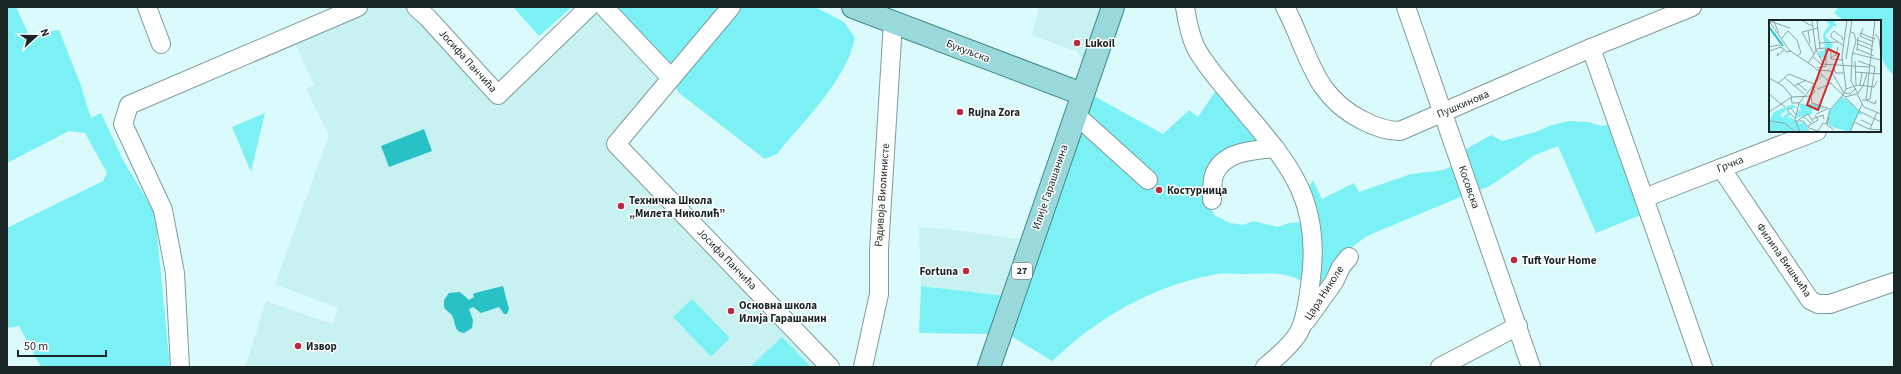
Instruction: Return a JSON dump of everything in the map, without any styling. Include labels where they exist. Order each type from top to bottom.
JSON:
[{"type":"main road","name":"Букуљска","points":[[853,7],[893,22],[1078,104]]},
{"type":"main road","name":"Илије Гарашанина","points":[[989,367],[1078,104],[1113,7]]},
{"type":"street","points":[[147,7],[162,44]]},
{"type":"street","points":[[180,367],[174,266],[163,210],[123,124],[129,105],[323,14],[358,7]]},
{"type":"street","name":"Јосифа Панчића","points":[[416,7],[428,18],[498,95],[589,7]]},
{"type":"street","points":[[604,7],[671,78],[731,7]]},
{"type":"street","points":[[1185,7],[1196,47],[1211,70],[1287,163],[1300,185],[1310,214],[1313,241],[1312,271],[1308,300],[1300,330]]},
{"type":"street","name":"Пушкинова","points":[[1285,7],[1320,84],[1335,103],[1373,126],[1389,131],[1400,131],[1591,48],[1692,7]]},
{"type":"street","name":"Косовска","points":[[1406,7],[1531,367]]},
{"type":"street","name":"Радивоја Виолинисте","points":[[863,367],[879,294],[879,250],[893,22]]},
{"type":"street","points":[[1591,48],[1703,367]]},
{"type":"street","name":"Јосифа Панчића","points":[[671,78],[616,144],[830,367]]},
{"type":"street","points":[[1078,104],[1148,180]]},
{"type":"street","name":"Грчка","points":[[1644,198],[1814,132]]},
{"type":"street","points":[[1212,200],[1215,174],[1222,163],[1228,158],[1244,152],[1275,148]]},
{"type":"street","name":"Филипа Вишњића","points":[[1721,168],[1810,300],[1818,304],[1830,304],[1894,282]]},
{"type":"street","name":"Цара Николе","points":[[1265,367],[1278,357],[1300,330],[1334,282],[1341,266],[1348,257]]},
{"type":"street","points":[[1440,367],[1518,326]]},
{"type":"shaded area","points":[[7,7],[16,7],[29,35],[59,30],[80,83],[91,118],[101,113],[123,160],[155,213],[170,367],[41,367],[19,326],[7,328],[7,228],[103,181],[107,173],[85,133],[69,131],[7,163]]},
{"type":"shaded area","points":[[351,7],[429,7],[436,12],[498,95],[589,7],[604,7],[671,78],[616,143],[830,367],[245,367],[266,301],[332,324],[338,308],[275,284],[329,135],[306,89],[314,85],[290,32]]},
{"type":"shaded area","points":[[513,7],[572,7],[539,36]]},
{"type":"shaded area","points":[[613,7],[723,7],[671,68]]},
{"type":"shaded area","points":[[737,7],[815,7],[844,22],[855,38],[843,69],[823,99],[777,154],[765,159],[679,93],[674,84]]},
{"type":"shaded area","name":"Lukoil","points":[[1039,7],[1113,7],[1088,78],[1078,52],[1032,35]]},
{"type":"shaded area","points":[[1839,7],[1894,7],[1894,75],[1884,63],[1881,54],[1881,20],[1843,20],[1834,13]]},
{"type":"shaded area","points":[[1219,86],[1266,145],[1227,156],[1210,205],[1214,215],[1230,223],[1243,225],[1253,221],[1278,227],[1289,223],[1302,222],[1309,186],[1313,180],[1322,199],[1354,183],[1359,192],[1411,174],[1443,170],[1455,165],[1465,195],[1367,236],[1352,247],[1319,293],[1292,277],[1267,273],[1217,274],[1184,282],[1167,287],[1121,309],[1077,339],[1052,361],[1008,334],[1092,95],[1163,134],[1189,110],[1198,117]]},
{"type":"shaded area","points":[[265,113],[251,172],[232,127]]},
{"type":"shaded area","points":[[1569,121],[1588,122],[1602,126],[1611,124],[1641,215],[1596,233],[1558,146],[1535,155],[1490,186],[1478,191],[1463,151],[1491,135],[1502,141]]},
{"type":"shaded area","points":[[424,129],[432,151],[389,167],[381,146]]},
{"type":"shaded area","points":[[919,227],[955,230],[1025,240],[1005,296],[921,286]]},
{"type":"shaded area","points":[[503,286],[509,309],[507,314],[504,314],[499,307],[481,313],[473,307],[469,309],[473,320],[472,328],[464,333],[460,332],[456,328],[453,317],[444,307],[444,300],[449,293],[460,292],[469,300],[474,297],[473,294],[475,293]]},
{"type":"shaded area","points":[[921,286],[1005,296],[992,334],[919,333]]},
{"type":"shaded area","points":[[692,299],[730,338],[711,357],[673,317]]},
{"type":"shaded area","points":[[782,337],[809,365],[807,367],[750,367]]},
{"type":"place","name":"Lukoil","points":[[1077,43]]},
{"type":"place","name":"Rujna Zora","points":[[960,112]]},
{"type":"place","name":"Костурница","points":[[1159,190]]},
{"type":"place","name":"Техничка Школа „Милета Николић”","points":[[621,206]]},
{"type":"place","name":"Tuft Your Home","points":[[1514,260]]},
{"type":"place","name":"Fortuna","points":[[966,271]]},
{"type":"place","name":"Основна школа Илија Гарашанин","points":[[731,311]]},
{"type":"place","name":"Извор","points":[[298,346]]}]
